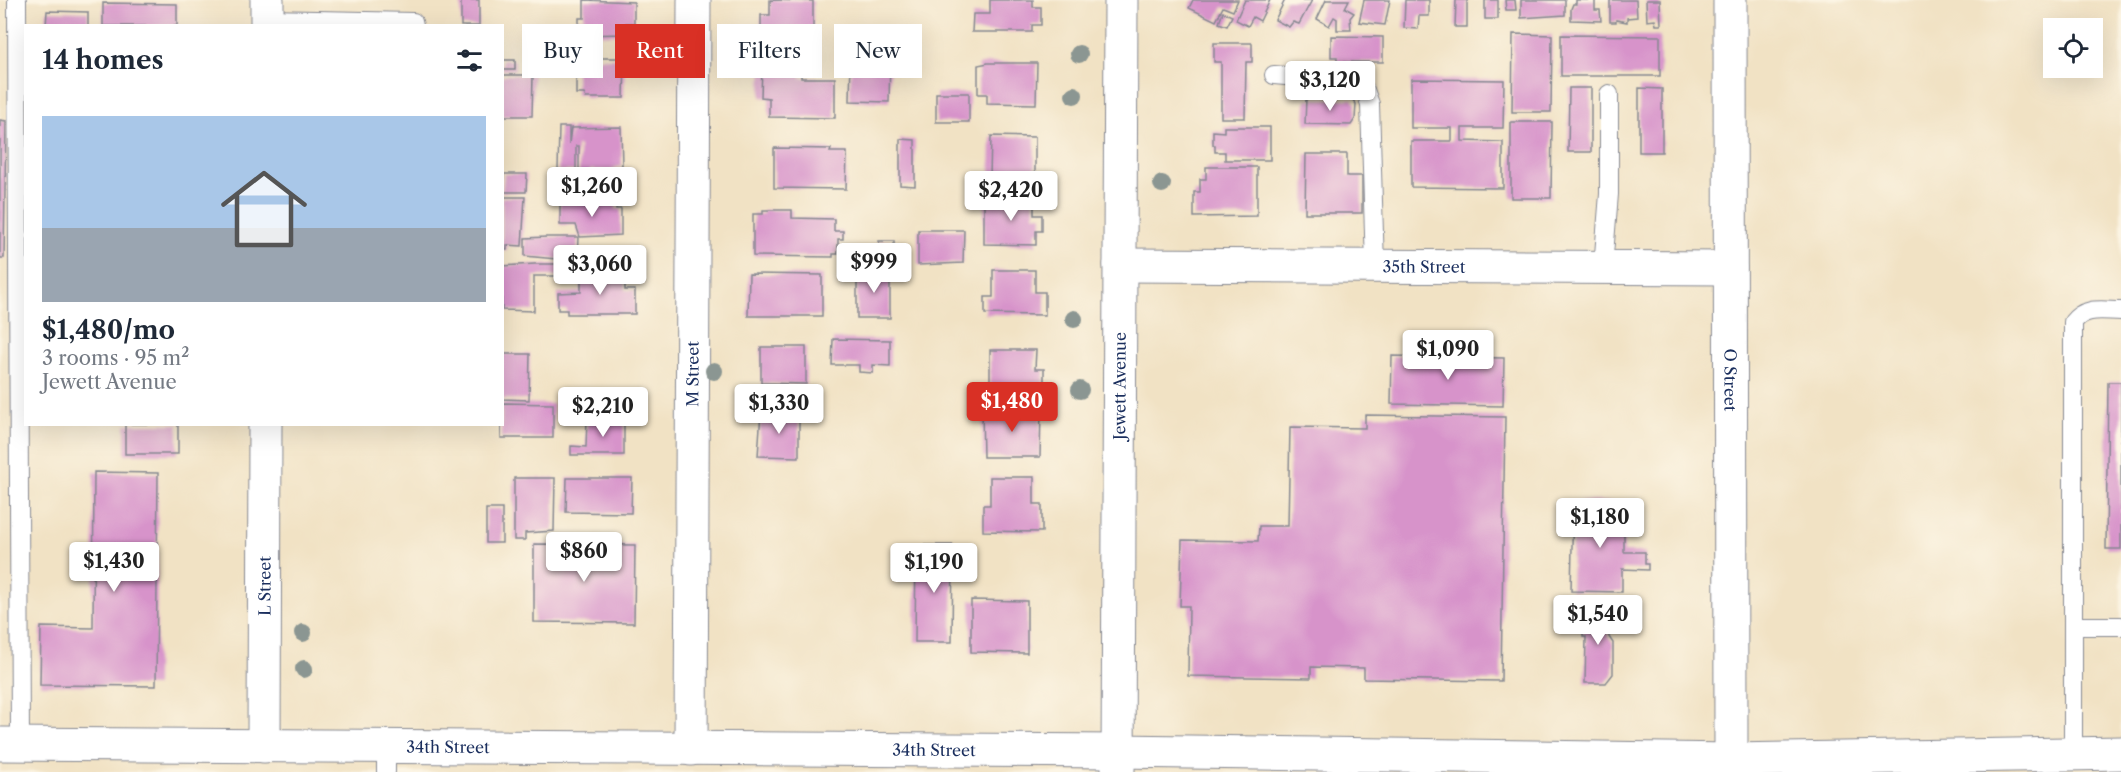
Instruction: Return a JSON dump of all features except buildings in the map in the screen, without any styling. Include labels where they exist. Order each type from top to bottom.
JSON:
[{"type":"street","name":"M Street","points":[[691,749],[694,0]]},
{"type":"street","name":"Jewett Avenue","points":[[1118,761],[1121,0]]},
{"type":"street","name":"O Street","points":[[1730,0],[1731,760]]},
{"type":"street","name":"35th Street","points":[[1120,265],[1730,268]]},
{"type":"street","name":"L Street","points":[[264,746],[265,426]]},
{"type":"street","name":"34th Street","points":[[10,744],[264,746],[386,759],[691,749],[1118,761],[1614,765],[1731,760],[2121,753]]},
{"type":"lane","points":[[10,744],[17,0]]},
{"type":"lane","points":[[267,15],[387,20],[413,22],[414,24]]},
{"type":"lane","points":[[1274,75],[1344,81],[1365,90],[1370,104],[1375,266]]},
{"type":"lane","points":[[1604,267],[1609,194],[1609,94]]},
{"type":"lane","points":[[2073,754],[2073,322],[2080,313],[2086,311],[2121,311]]},
{"type":"lane","points":[[2073,626],[2121,626]]}]
